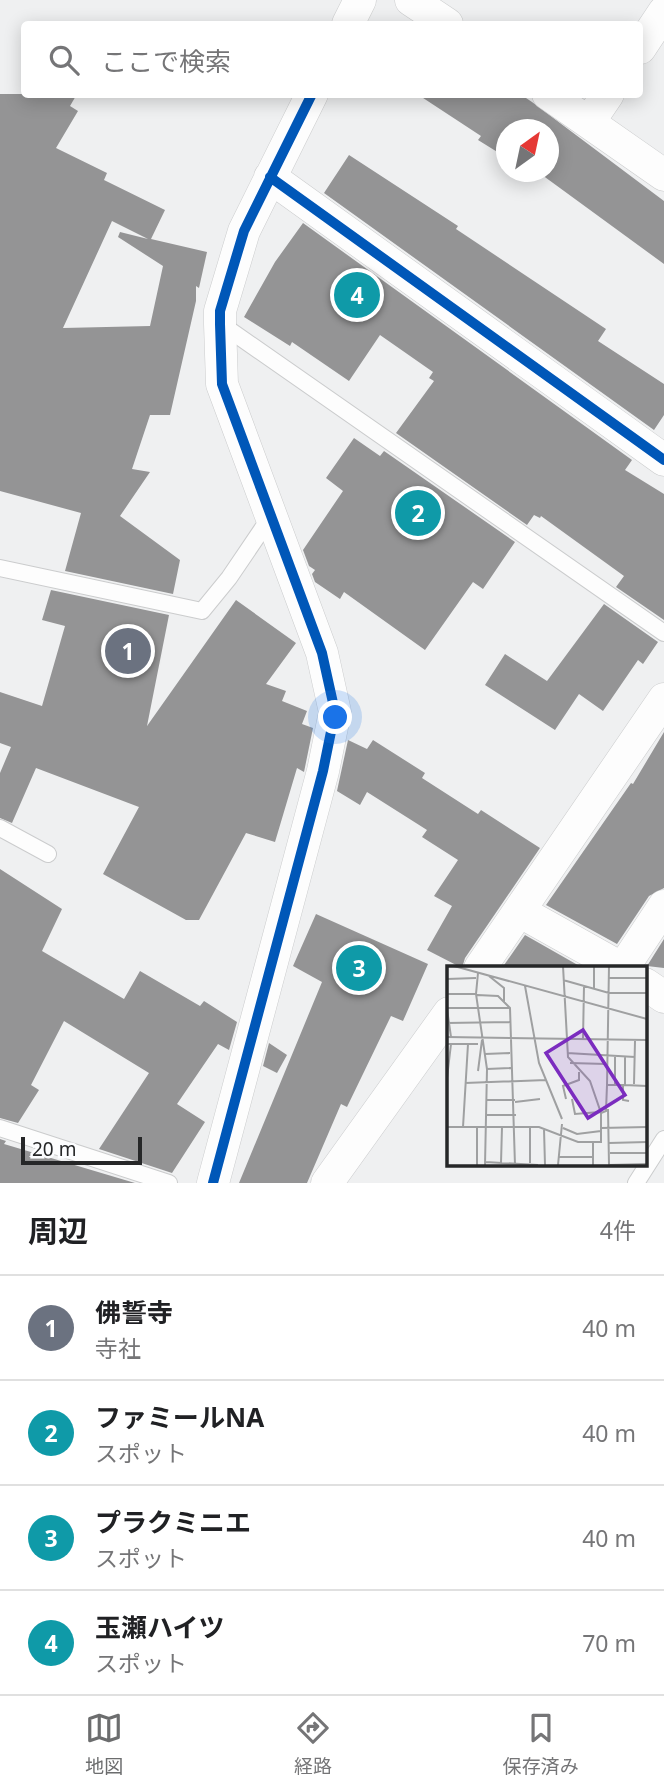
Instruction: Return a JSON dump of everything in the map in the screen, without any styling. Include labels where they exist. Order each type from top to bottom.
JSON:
[{"type":"street","points":[[350,21],[360,0]]},
{"type":"street","points":[[411,0],[442,21]]},
{"type":"street","points":[[643,42],[664,12]]},
{"type":"street","points":[[213,1183],[323,771],[335,712],[322,653],[222,384],[220,311],[244,230],[310,98]]},
{"type":"street","points":[[554,98],[664,175]]},
{"type":"street","points":[[589,122],[605,98]]},
{"type":"street","points":[[270,177],[664,460]]},
{"type":"street","points":[[481,966],[664,699]]},
{"type":"street","points":[[519,911],[614,966],[664,906]]},
{"type":"street","points":[[646,985],[664,997]]},
{"type":"street","points":[[327,1183],[447,1016]]},
{"type":"lane","points":[[220,324],[664,633]]},
{"type":"lane","points":[[0,568],[202,611],[229,578],[271,516]]},
{"type":"lane","points":[[0,828],[48,854]]},
{"type":"lane","points":[[0,1128],[169,1183]]},
{"type":"lane","points":[[636,1183],[664,1139]]},
{"type":"building","points":[[0,94],[21,94],[21,98],[75,98],[70,106],[78,111],[56,148],[107,173],[104,180],[165,210],[151,239],[207,252],[199,288],[196,286],[196,301],[170,415],[150,415],[132,469],[150,472],[120,516],[180,560],[173,594],[65,571],[81,513],[0,491]],"holes":[[[112,221],[148,239],[120,232],[118,237],[163,266],[150,326],[63,328]]]},
{"type":"building","points":[[423,98],[526,98],[555,119],[496,119],[496,151],[478,140],[481,136]]},
{"type":"building","points":[[559,122],[664,201],[664,264],[552,182],[559,182]]},
{"type":"building","points":[[349,155],[458,226],[456,229],[606,329],[598,341],[664,384],[664,415],[654,430],[324,193]]},
{"type":"building","points":[[303,223],[632,460],[625,470],[664,494],[664,620],[616,587],[624,576],[541,516],[540,518],[534,515],[527,525],[396,433],[434,381],[429,378],[433,372],[380,335],[349,381],[292,342],[290,346],[244,317],[275,262]]},
{"type":"building","points":[[354,438],[380,456],[384,451],[515,542],[483,589],[473,582],[425,650],[344,592],[340,599],[315,582],[312,574],[315,570],[309,566],[303,550],[343,491],[326,478]]},
{"type":"building","points":[[51,590],[169,615],[147,726],[236,600],[296,643],[266,684],[286,691],[282,701],[307,711],[302,724],[313,728],[304,772],[297,768],[275,842],[246,833],[199,920],[186,920],[103,874],[139,807],[36,768],[12,823],[0,818],[0,773],[11,747],[0,743],[0,692],[42,706],[65,626],[42,620]]},
{"type":"building","points":[[604,604],[658,642],[643,664],[638,660],[603,711],[579,694],[555,730],[485,685],[505,654],[547,681]]},
{"type":"building","points":[[664,732],[664,888],[649,896],[617,944],[546,905],[631,783],[633,784]]},
{"type":"building","points":[[348,740],[367,749],[373,740],[425,773],[422,778],[478,814],[481,810],[540,848],[465,958],[463,966],[427,950],[452,906],[434,896],[458,860],[422,837],[427,830],[367,792],[360,805],[337,791]]},
{"type":"building","points":[[0,869],[62,909],[42,951],[124,999],[140,971],[200,1006],[204,1001],[237,1022],[229,1050],[218,1044],[177,1104],[205,1122],[172,1173],[99,1149],[149,1073],[64,1021],[31,1085],[39,1090],[18,1123],[0,1118]]},
{"type":"building","points":[[316,914],[428,964],[403,1021],[391,1016],[347,1107],[341,1104],[307,1183],[239,1183],[322,982],[293,966]]},
{"type":"building","points":[[525,935],[579,966],[503,966]]},
{"type":"building","points":[[664,939],[664,968],[647,966]]},
{"type":"building","points":[[269,1043],[287,1055],[277,1073],[263,1066]]},
{"type":"building","points":[[0,1139],[6,1141],[4,1144],[135,1183],[0,1183]]},
{"type":"cycle path","points":[[213,1183],[323,771],[335,712],[322,653],[222,384],[220,311],[244,231],[310,98]]},
{"type":"cycle path","points":[[270,177],[664,460]]},
{"type":"place","name":"玉瀬ハイツ","points":[[357,295]]},
{"type":"place","name":"ファミールNA","points":[[418,513]]},
{"type":"place","name":"佛誓寺","points":[[128,651]]},
{"type":"place","name":"プラクミニエ","points":[[359,968]]}]
